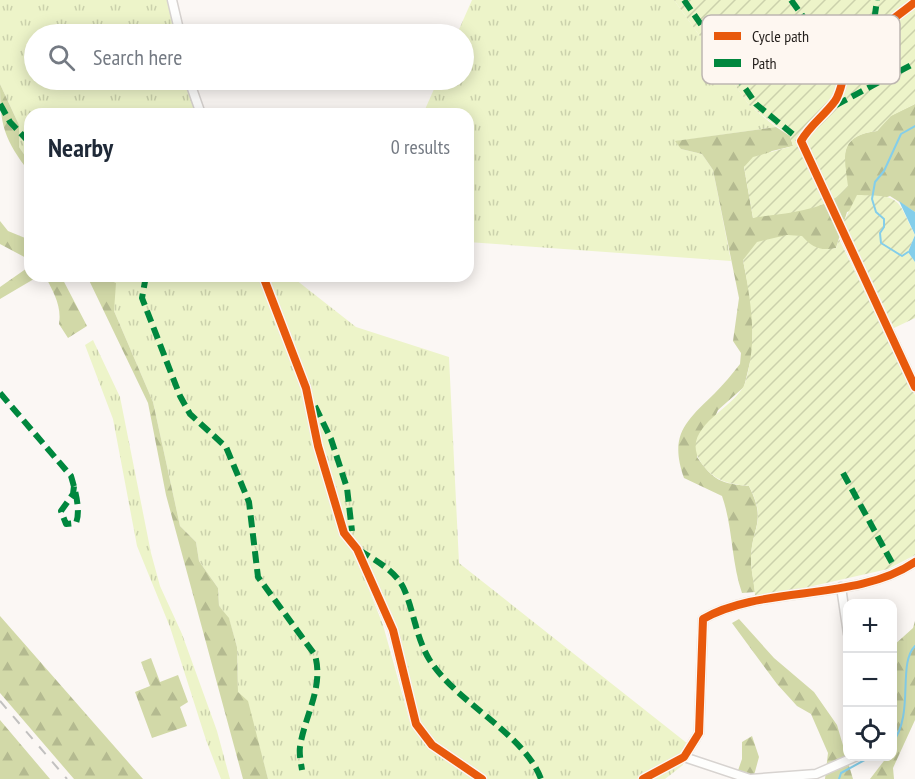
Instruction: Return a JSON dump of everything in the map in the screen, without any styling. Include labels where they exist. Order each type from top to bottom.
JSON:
[{"type":"street","points":[[172,0],[178,24]]},
{"type":"street","points":[[900,15],[915,2]]},
{"type":"street","points":[[842,84],[835,100],[807,130],[801,141],[915,387]]},
{"type":"street","points":[[193,90],[199,108]]},
{"type":"street","points":[[265,282],[306,388],[318,446],[345,532],[357,549],[393,630],[416,724],[432,745],[482,779]]},
{"type":"street","points":[[643,779],[684,757],[699,733],[703,619],[716,611],[741,604],[841,587],[893,574],[915,562]]},
{"type":"street","points":[[841,587],[843,600]]},
{"type":"street","points":[[684,757],[750,779],[816,774],[846,761]]},
{"type":"green space","points":[[0,0],[168,0],[174,24],[24,24],[24,90],[190,90],[197,108],[24,108],[24,154],[19,147],[19,125],[0,84]]},
{"type":"green space","points":[[472,0],[674,0],[702,39],[702,84],[734,84],[750,106],[776,127],[678,141],[681,149],[702,154],[713,170],[731,261],[474,242],[474,108],[426,108],[434,90],[474,90],[474,24],[461,24]]},
{"type":"green space","points":[[674,0],[915,0],[915,104],[891,116],[877,131],[855,137],[850,143],[845,157],[848,186],[840,195],[805,210],[753,218],[744,167],[753,157],[793,146],[790,136],[750,106],[734,84],[900,84],[900,15],[702,15],[702,39]]},
{"type":"green space","points":[[0,84],[19,125],[19,147],[24,154],[24,165],[5,132],[1,111]]},
{"type":"green space","points":[[915,104],[915,212],[890,196],[847,212],[836,248],[824,251],[812,247],[743,260],[753,311],[752,354],[744,387],[718,410],[697,457],[713,476],[731,484],[749,486],[754,498],[758,516],[751,559],[755,592],[742,593],[722,496],[684,478],[678,451],[679,440],[688,421],[740,364],[741,353],[733,341],[739,298],[713,170],[702,154],[681,149],[675,141],[776,127],[790,136],[793,146],[772,151],[744,167],[753,218],[846,173],[846,149],[854,138],[877,131],[890,116]]},
{"type":"green space","points":[[857,195],[882,196],[896,201],[915,235],[908,252],[915,262],[915,318],[894,328],[844,221]]},
{"type":"green space","points":[[0,221],[8,231],[24,238],[24,257],[0,244]]},
{"type":"green space","points":[[787,235],[802,236],[813,246],[821,249],[836,248],[839,239],[915,395],[915,555],[888,569],[755,599],[751,560],[758,517],[755,498],[749,486],[722,481],[712,474],[702,464],[696,451],[697,440],[702,429],[740,392],[749,367],[752,322],[743,260],[757,242]]},
{"type":"green space","points":[[24,270],[24,282],[29,282],[0,299],[0,287]]},
{"type":"green space","points":[[48,282],[64,282],[87,326],[68,338],[59,324],[60,317],[54,293]]},
{"type":"green space","points":[[90,282],[116,283],[114,311],[153,402],[180,526],[196,542],[199,561],[218,588],[219,606],[229,618],[237,647],[238,692],[248,701],[268,779],[243,779],[166,495],[148,403]]},
{"type":"green space","points":[[104,282],[262,282],[304,389],[352,547],[383,625],[411,726],[421,739],[477,779],[268,779],[253,724],[238,692],[237,647],[229,619],[219,606],[218,588],[199,561],[196,542],[180,526],[153,402],[114,311]]},
{"type":"green space","points":[[271,282],[299,282],[356,327],[449,357],[459,563],[688,744],[681,754],[683,765],[665,779],[486,779],[436,742],[421,723],[394,625],[366,559],[347,527],[320,441],[309,383]]},
{"type":"green space","points":[[93,340],[120,397],[151,553],[160,586],[182,634],[217,731],[230,779],[221,779],[206,740],[170,627],[137,546],[113,419],[85,345]]},
{"type":"green space","points":[[0,616],[143,779],[74,779],[0,693]]},
{"type":"green space","points":[[739,619],[774,658],[814,692],[837,725],[843,745],[843,761],[848,761],[853,779],[825,779],[828,753],[811,714],[797,706],[777,684],[732,623]]},
{"type":"green space","points":[[915,621],[915,720],[897,759],[897,642],[913,628]]},
{"type":"green space","points":[[151,658],[160,682],[178,675],[188,702],[180,707],[187,726],[152,738],[135,692],[150,686],[141,662]]},
{"type":"green space","points":[[0,720],[50,779],[0,779]]},
{"type":"green space","points":[[752,736],[759,757],[753,779],[735,779],[742,759],[742,742]]},
{"type":"green space","points":[[884,761],[896,761],[893,768],[894,779],[870,779]]},
{"type":"water","points":[[899,201],[915,212],[915,235]]},
{"type":"water","points":[[915,235],[915,262],[908,252]]},
{"type":"waterway","points":[[908,252],[902,256],[881,243],[880,233],[884,227],[884,219],[876,212],[872,199],[875,182],[884,171],[901,134],[915,126]]},
{"type":"waterway","points":[[897,735],[905,705],[907,665],[915,646]]},
{"type":"waterway","points":[[839,779],[841,773],[863,761]]},
{"type":"railway","points":[[0,701],[67,779]]},
{"type":"marked path","points":[[684,0],[702,26]]},
{"type":"marked path","points":[[791,0],[802,15]]},
{"type":"marked path","points":[[875,15],[877,0]]},
{"type":"marked path","points":[[900,71],[915,63]]},
{"type":"marked path","points":[[742,84],[756,104],[801,141]]},
{"type":"marked path","points":[[836,105],[876,84]]},
{"type":"marked path","points":[[0,104],[10,122],[24,137]]},
{"type":"marked path","points":[[145,282],[142,298],[180,396],[190,414],[226,447],[249,502],[258,577],[315,655],[316,690],[302,735],[300,747],[302,770]]},
{"type":"marked path","points":[[0,393],[71,476],[73,482],[74,487],[77,500],[78,512],[76,523],[66,524],[61,511],[73,494],[74,486]]},
{"type":"marked path","points":[[315,406],[331,439],[347,488],[352,531]]},
{"type":"marked path","points":[[843,473],[897,572]]},
{"type":"marked path","points":[[359,550],[385,566],[404,589],[425,651],[441,675],[520,747],[532,762],[541,779]]},
{"type":"cycle path","points":[[898,15],[915,2]]},
{"type":"cycle path","points":[[842,84],[835,101],[801,141],[915,387]]},
{"type":"cycle path","points":[[265,282],[306,388],[318,446],[344,533],[357,549],[393,630],[416,724],[432,745],[482,779]]},
{"type":"cycle path","points":[[643,779],[684,757],[699,733],[703,619],[726,608],[752,601],[866,583],[892,575],[915,562]]}]
